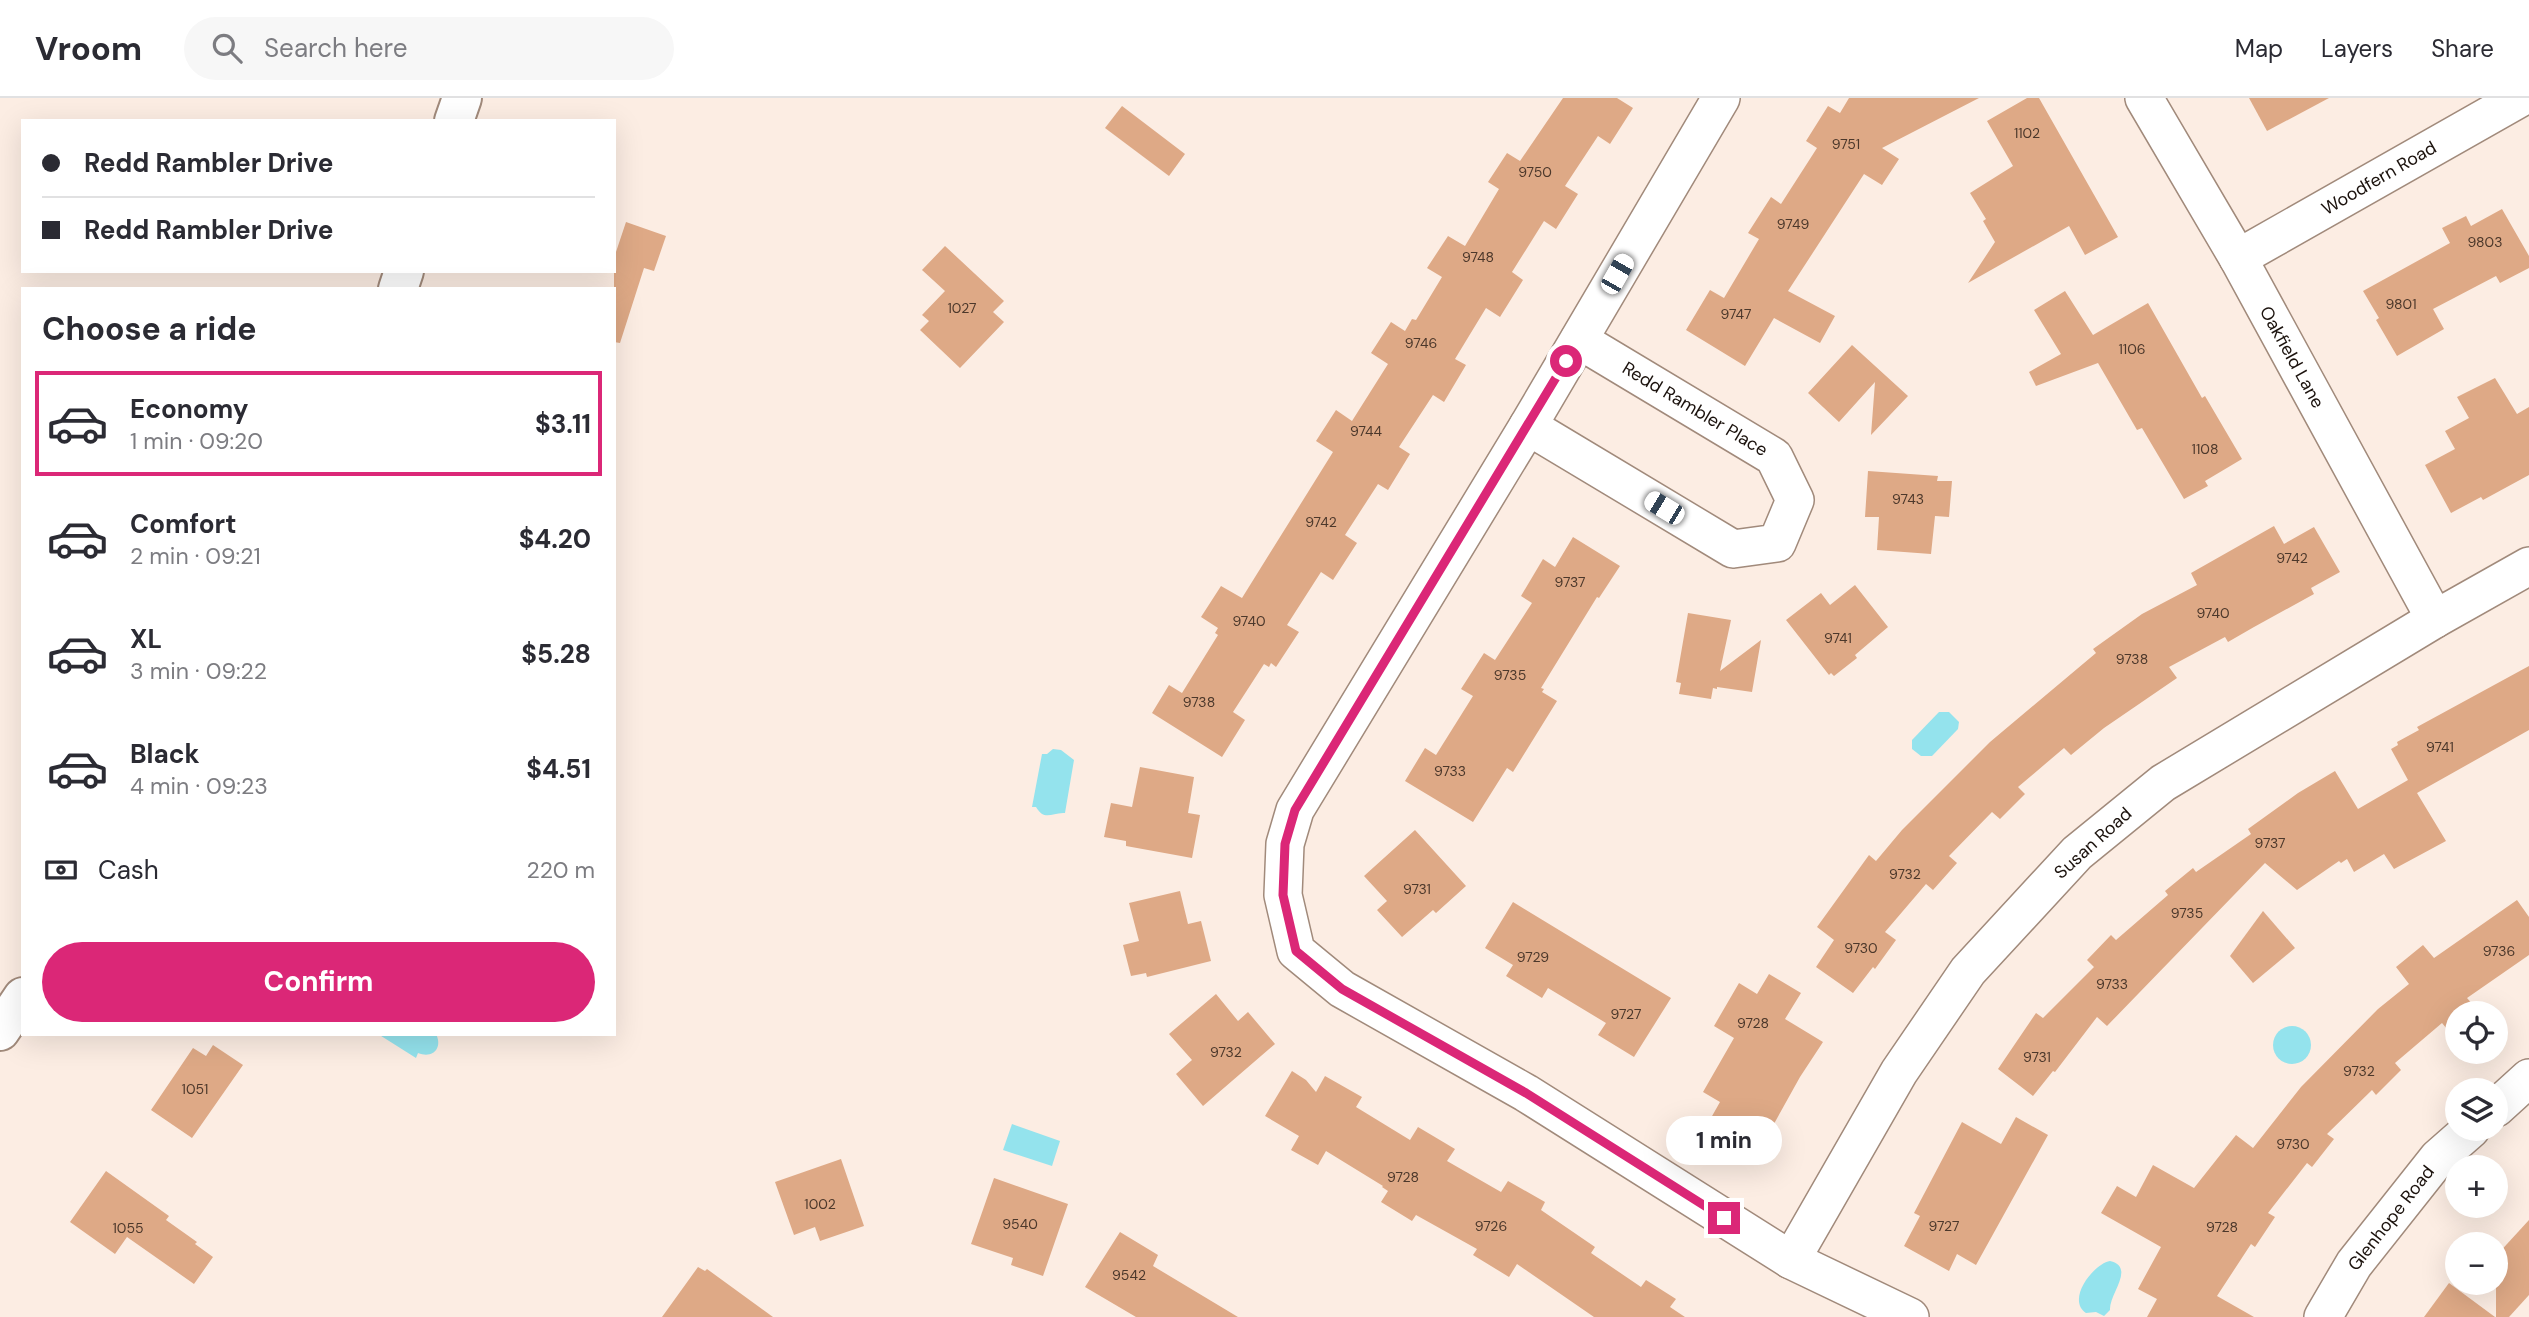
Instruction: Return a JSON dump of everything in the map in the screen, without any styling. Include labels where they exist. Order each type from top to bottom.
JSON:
[{"type":"main road","points":[[455,119],[462,98]]},
{"type":"main road","points":[[0,1031],[21,1000]]},
{"type":"street","points":[[1721,98],[1528,426],[1295,810],[1285,844],[1283,895],[1296,951],[1342,989],[1526,1093],[1791,1260],[1910,1317]]},
{"type":"street","name":"Oakfield Lane","points":[[2144,98],[2238,258],[2435,619]]},
{"type":"street","name":"Woodfern Road","points":[[2238,258],[2520,98]]},
{"type":"street","name":"Redd Rambler Place","points":[[1528,426],[1733,549],[1777,543],[1795,500],[1774,457],[1578,340]]},
{"type":"street","name":"Susan Road","points":[[1791,1260],[1899,1072],[1968,971],[2077,853],[2163,783],[2435,619],[2529,566]]},
{"type":"street","points":[[2508,1097],[2529,1079]]},
{"type":"street","name":"Glenhope Road","points":[[2323,1317],[2362,1253],[2438,1158],[2457,1141]]},
{"type":"water","points":[[1939,712],[1949,712],[1959,722],[1958,729],[1932,756],[1921,756],[1912,749],[1912,740]]},
{"type":"water","points":[[1053,749],[1061,750],[1074,760],[1065,813],[1046,815],[1032,807],[1042,754]]},
{"type":"water","points":[[2292,1026],[2305,1032],[2311,1045],[2305,1058],[2292,1064],[2279,1058],[2273,1045],[2279,1032]]},
{"type":"water","points":[[381,1036],[437,1036],[438,1044],[435,1051],[428,1055],[418,1053],[416,1058]]},
{"type":"water","points":[[1012,1124],[1060,1141],[1052,1166],[1003,1150]]},
{"type":"water","points":[[2110,1261],[2121,1269],[2121,1275],[2110,1310],[2104,1316],[2096,1312],[2086,1313],[2079,1300],[2084,1283],[2096,1269]]},
{"type":"building","points":[[1563,98],[1617,98],[1633,108],[1610,144],[1598,136],[1565,186],[1578,194],[1556,229],[1544,221],[1512,272],[1523,280],[1500,317],[1486,308],[1455,359],[1466,365],[1444,402],[1433,395],[1399,447],[1410,454],[1388,490],[1378,484],[1345,535],[1357,543],[1333,580],[1321,572],[1287,625],[1299,632],[1276,667],[1271,663],[1269,667],[1264,664],[1233,712],[1245,720],[1222,757],[1152,713],[1169,685],[1182,693],[1218,635],[1215,633],[1218,628],[1201,617],[1221,586],[1242,598],[1333,452],[1316,441],[1336,410],[1352,421],[1388,364],[1371,353],[1391,322],[1405,331],[1412,319],[1416,320],[1442,277],[1427,268],[1448,236],[1465,246],[1499,189],[1488,182],[1507,153],[1520,161]]},
{"type":"building","points":[[1849,98],[1979,98],[1882,148],[1899,159],[1882,185],[1864,174],[1788,291],[1835,316],[1820,343],[1774,318],[1745,366],[1686,330],[1710,290],[1724,298],[1759,239],[1748,233],[1771,197],[1781,204],[1817,148],[1806,141],[1828,106],[1840,113]]},
{"type":"building","points":[[2027,98],[2039,98],[2118,237],[2085,255],[2069,226],[1968,283],[1995,242],[1983,221],[1986,219],[1970,193],[2013,166],[1987,121]]},
{"type":"building","points":[[2249,98],[2329,98],[2267,131]]},
{"type":"building","points":[[1122,106],[1185,154],[1169,176],[1105,128]]},
{"type":"building","points":[[2502,209],[2529,256],[2529,268],[2500,283],[2496,276],[2433,309],[2444,329],[2397,356],[2363,291],[2450,243],[2442,228],[2466,216],[2471,226]]},
{"type":"building","points":[[626,222],[666,236],[654,271],[644,268],[620,343],[616,342],[616,252]]},
{"type":"building","points":[[945,246],[1004,301],[993,312],[1004,322],[960,368],[920,330],[929,321],[922,315],[945,291],[922,270]]},
{"type":"building","points":[[2065,291],[2093,335],[2148,303],[2202,398],[2205,396],[2242,459],[2205,481],[2208,486],[2184,499],[2142,428],[2137,430],[2098,363],[2036,386],[2029,372],[2061,354],[2034,310]]},
{"type":"building","points":[[1852,345],[1908,396],[1871,435],[1875,382],[1839,422],[1808,393]]},
{"type":"building","points":[[2495,378],[2517,414],[2529,407],[2529,475],[2483,500],[2481,497],[2451,513],[2425,465],[2455,449],[2445,431],[2469,418],[2457,397]]},
{"type":"building","points":[[1868,471],[1938,476],[1937,481],[1952,481],[1949,517],[1935,516],[1931,554],[1877,550],[1879,517],[1865,517]]},
{"type":"building","points":[[2274,526],[2284,544],[2314,527],[2340,572],[2311,588],[2314,594],[2228,642],[2225,637],[2169,667],[2177,678],[2104,728],[2071,755],[2064,748],[2018,787],[2025,794],[2000,819],[1992,812],[1949,856],[1957,863],[1933,890],[1926,884],[1885,932],[1896,940],[1853,993],[1816,967],[1834,940],[1817,927],[1869,855],[1876,861],[1902,830],[1990,742],[2096,653],[2093,649],[2142,614],[2197,585],[2191,573]]},
{"type":"building","points":[[1573,537],[1620,566],[1599,598],[1597,597],[1541,688],[1544,689],[1542,692],[1557,701],[1513,772],[1507,768],[1473,822],[1405,781],[1425,748],[1436,755],[1473,696],[1461,689],[1484,653],[1495,660],[1532,603],[1521,596],[1543,559],[1555,567]]},
{"type":"building","points":[[1855,585],[1888,627],[1855,655],[1857,658],[1834,676],[1831,673],[1829,675],[1786,620],[1821,593],[1830,605]]},
{"type":"building","points":[[1688,613],[1731,620],[1720,671],[1761,640],[1752,692],[1717,687],[1713,688],[1711,699],[1679,694],[1681,683],[1676,682]]},
{"type":"building","points":[[2529,666],[2529,730],[2417,793],[2446,841],[2394,869],[2384,854],[2354,872],[2347,859],[2341,863],[2339,861],[2297,890],[2265,863],[2107,1026],[2097,1017],[2033,1096],[1998,1069],[2036,1013],[2043,1018],[2094,967],[2087,960],[2111,935],[2116,940],[2168,895],[2165,891],[2193,868],[2196,872],[2251,834],[2248,829],[2298,793],[2335,771],[2358,809],[2408,780],[2391,749],[2398,745],[2397,742],[2419,730],[2417,727]]},
{"type":"building","points":[[1140,767],[1194,777],[1188,813],[1200,815],[1192,858],[1126,846],[1126,841],[1104,837],[1111,803],[1132,807]]},
{"type":"building","points":[[1415,830],[1466,886],[1436,913],[1433,910],[1402,937],[1377,910],[1387,901],[1364,876]]},
{"type":"building","points":[[1180,891],[1188,924],[1201,921],[1211,961],[1147,977],[1146,973],[1131,976],[1123,945],[1139,941],[1129,903]]},
{"type":"building","points":[[2517,900],[2529,917],[2529,955],[2467,998],[2470,1001],[2445,1001],[2445,1027],[2442,1023],[2395,1063],[2401,1070],[2376,1095],[2372,1090],[2327,1134],[2334,1139],[2312,1167],[2307,1163],[2268,1213],[2275,1217],[2255,1247],[2251,1244],[2217,1296],[2254,1317],[2147,1317],[2157,1299],[2138,1289],[2161,1247],[2101,1213],[2117,1186],[2136,1197],[2153,1165],[2194,1188],[2236,1135],[2253,1148],[2301,1087],[2378,1009],[2409,984],[2396,967],[2423,945],[2434,958]]},
{"type":"building","points":[[1513,902],[1671,998],[1634,1057],[1598,1035],[1606,1023],[1548,988],[1542,998],[1506,976],[1513,965],[1485,948]]},
{"type":"building","points":[[2263,911],[2295,948],[2253,983],[2230,956]]},
{"type":"building","points":[[1769,974],[1801,993],[1785,1019],[1823,1042],[1770,1131],[1764,1128],[1748,1157],[1703,1132],[1720,1102],[1703,1092],[1734,1038],[1714,1026],[1739,983],[1757,994]]},
{"type":"building","points":[[1216,994],[1238,1021],[1248,1012],[1275,1044],[1203,1106],[1176,1074],[1192,1060],[1169,1034]]},
{"type":"building","points":[[213,1045],[243,1065],[192,1138],[151,1110],[193,1048],[206,1056]]},
{"type":"building","points":[[1292,1071],[1306,1080],[1316,1092],[1325,1076],[1362,1097],[1356,1107],[1410,1140],[1418,1127],[1455,1149],[1447,1161],[1501,1192],[1508,1181],[1545,1202],[1541,1210],[1595,1247],[1591,1253],[1641,1287],[1646,1280],[1676,1299],[1670,1307],[1685,1317],[1594,1317],[1517,1264],[1509,1277],[1473,1255],[1477,1249],[1416,1215],[1412,1221],[1381,1202],[1388,1191],[1383,1186],[1326,1151],[1318,1165],[1291,1150],[1299,1136],[1265,1116]]},
{"type":"building","points":[[2016,1117],[2048,1135],[1976,1265],[1957,1254],[1949,1271],[1904,1246],[1920,1216],[1914,1213],[1962,1122],[2001,1144]]},
{"type":"building","points":[[841,1159],[864,1226],[820,1241],[815,1227],[794,1235],[775,1182]]},
{"type":"building","points":[[106,1171],[169,1216],[166,1220],[213,1257],[194,1284],[127,1237],[115,1254],[70,1222]]},
{"type":"building","points":[[994,1178],[1068,1204],[1043,1276],[1011,1265],[1013,1258],[971,1244]]},
{"type":"building","points":[[2529,1220],[2529,1295],[2509,1317],[2496,1317],[2496,1295],[2508,1295],[2508,1243]]},
{"type":"building","points":[[1120,1232],[1158,1255],[1153,1266],[1238,1317],[1136,1317],[1085,1287]]},
{"type":"building","points":[[698,1267],[705,1271],[707,1269],[773,1317],[662,1317]]},
{"type":"building","points":[[2445,1288],[2445,1295],[2465,1295],[2495,1317],[2424,1317]]},
{"type":"route","points":[[1566,361],[1295,810],[1285,844],[1283,895],[1296,951],[1342,989],[1526,1093],[1724,1218]]}]
